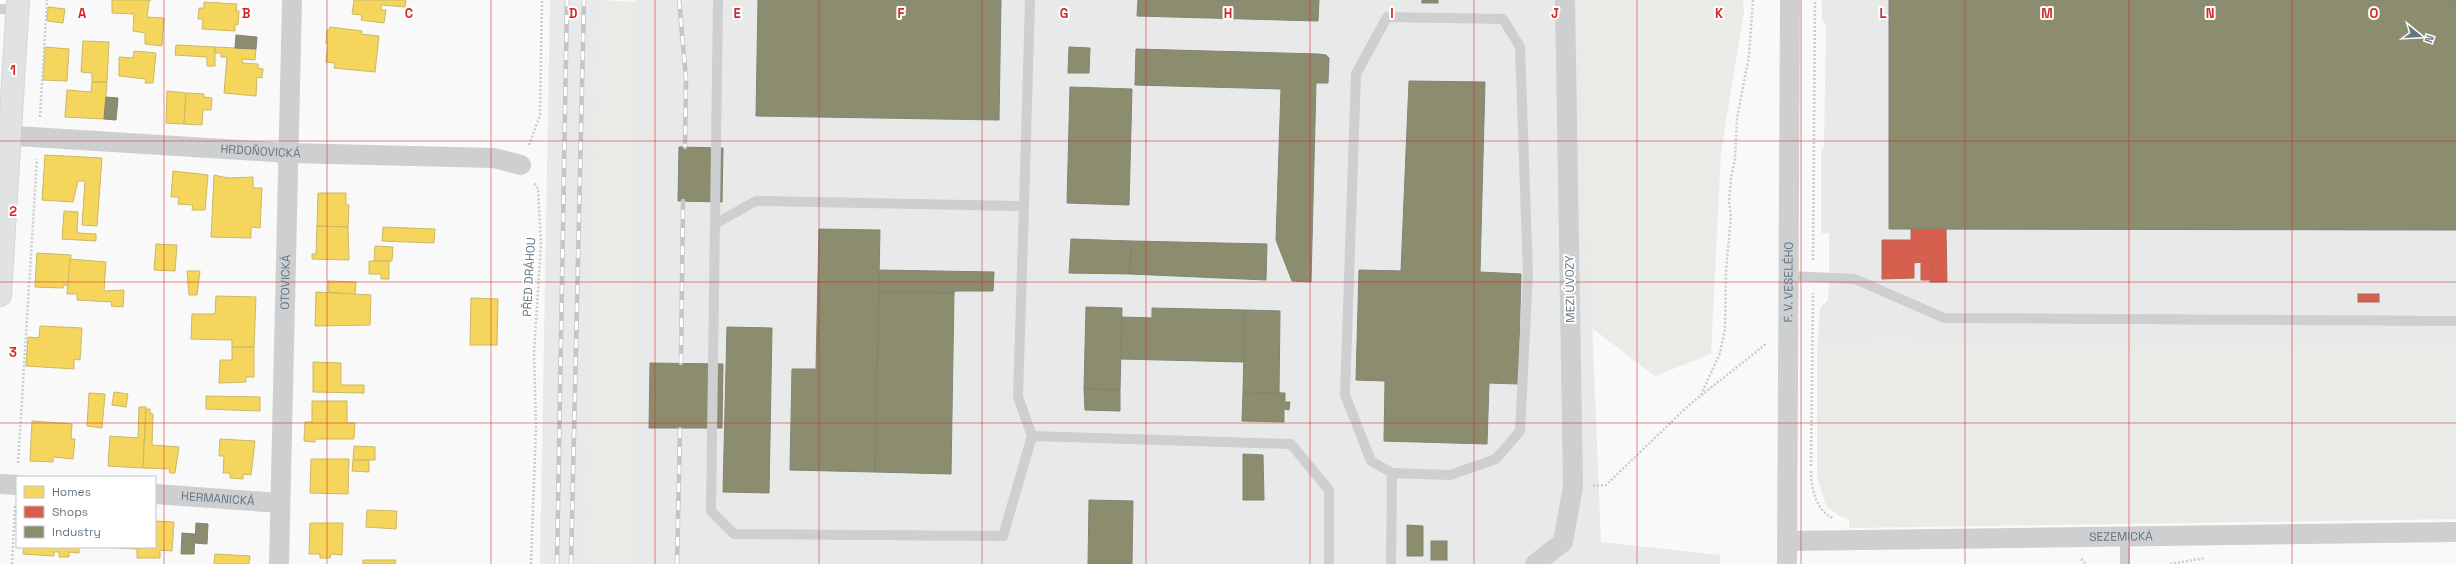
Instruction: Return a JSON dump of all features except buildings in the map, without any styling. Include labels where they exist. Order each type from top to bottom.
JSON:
[{"type":"main road","points":[[0,295],[5,135],[12,6]]},
{"type":"street","name":"OTOVICKÁ","points":[[279,564],[292,0]]},
{"type":"street","name":"MEZI ÚVOZY","points":[[1535,564],[1563,542],[1573,487],[1565,0]]},
{"type":"street","name":"F. V. VESELÉHO","points":[[1787,564],[1790,0]]},
{"type":"street","name":"HRDOŇOVICKÁ","points":[[5,135],[289,153],[494,158],[521,165]]},
{"type":"street","points":[[0,484],[16,480]]},
{"type":"street","name":"HERMANICKÁ","points":[[156,494],[280,503]]},
{"type":"street","name":"SEZEMICKÁ","points":[[1787,542],[2456,532]]},
{"type":"lane","points":[[718,0],[711,511],[734,534],[1003,536],[1032,436],[1018,397],[1030,0]]},
{"type":"lane","points":[[1387,17],[1503,20],[1520,47],[1528,274],[1520,431],[1496,459],[1450,475],[1392,473],[1371,461],[1345,395],[1356,74],[1387,17]]},
{"type":"lane","points":[[715,224],[756,201],[1024,206]]},
{"type":"lane","points":[[1788,276],[1855,279],[1944,318],[2456,321]]},
{"type":"lane","points":[[1032,436],[1291,444],[1329,490],[1329,564]]},
{"type":"lane","points":[[1391,564],[1392,473]]},
{"type":"lane","points":[[2125,536],[2125,564]]},
{"type":"path","points":[[39,123],[47,0]]},
{"type":"path","points":[[521,165],[540,115],[542,0]]},
{"type":"path","points":[[1701,395],[1720,353],[1725,329],[1726,271],[1731,216],[1728,202],[1730,179],[1735,158],[1738,111],[1749,56],[1753,0]]},
{"type":"path","points":[[17,476],[37,150]]},
{"type":"path","name":"PŘED DRÁHOU","points":[[521,165],[538,189],[541,244],[534,353],[536,427],[531,564]]},
{"type":"path","points":[[1573,487],[1606,486],[1701,395],[1730,375],[1771,340],[1788,330]]},
{"type":"path","points":[[12,564],[16,497]]},
{"type":"shaded area","points":[[550,0],[600,0],[589,564],[540,564]]},
{"type":"shaded area","points":[[600,0],[635,2],[635,564],[589,564]]},
{"type":"shaded area","points":[[635,0],[1579,0],[1601,542],[1720,555],[1720,564],[635,564]]},
{"type":"shaded area","points":[[1579,0],[1743,0],[1744,12],[1721,152],[1711,354],[1655,376],[1592,328]]},
{"type":"shaded area","points":[[1822,0],[2456,0],[2456,347],[1820,343],[1820,308],[1828,300],[1829,276],[1829,233],[1821,233],[1821,152],[1824,145],[1826,25],[1822,19]]},
{"type":"shaded area","points":[[1820,308],[1820,343],[2456,347],[2456,519],[1849,528],[1849,519],[1841,517],[1826,506],[1817,478],[1817,354]]},
{"type":"railway","points":[[557,564],[567,0]]},
{"type":"railway","points":[[571,564],[584,0]]},
{"type":"railway","points":[[679,0],[686,79],[685,147]]},
{"type":"railway","points":[[681,363],[683,201]]},
{"type":"railway","points":[[677,564],[680,429]]}]
